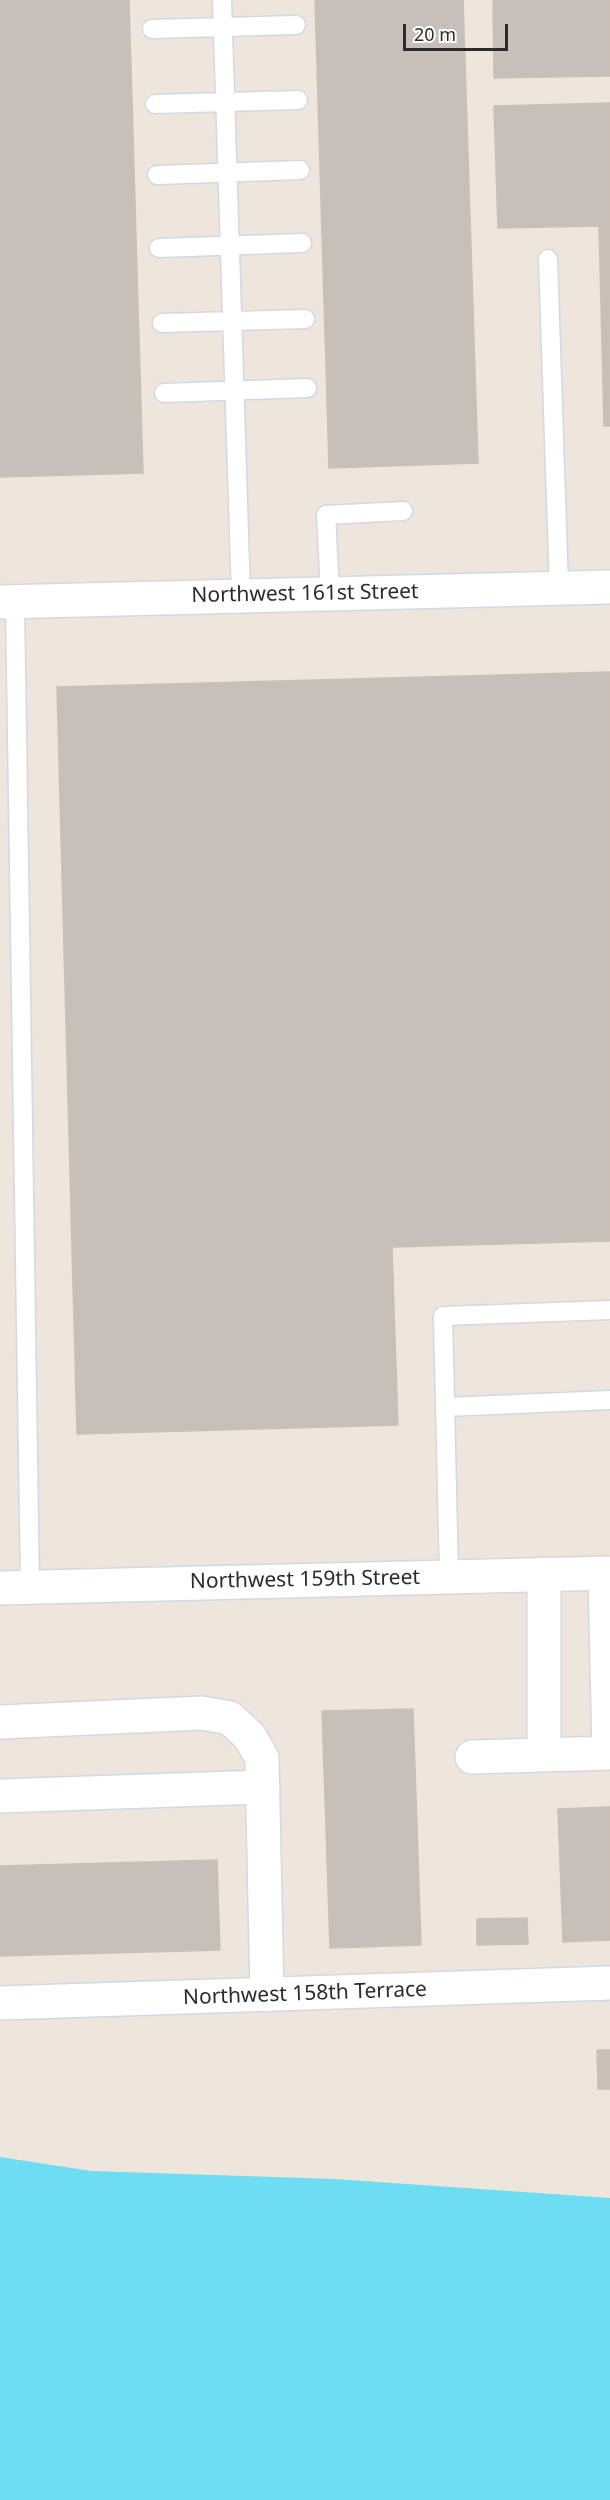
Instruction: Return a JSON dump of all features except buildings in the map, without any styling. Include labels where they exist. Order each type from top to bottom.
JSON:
[{"type":"street","name":"Northwest 161st Street","points":[[7,602],[610,587]]},
{"type":"street","name":"Northwest 159th Street","points":[[15,1587],[608,1573]]},
{"type":"street","points":[[472,1757],[609,1753],[608,1573]]},
{"type":"street","points":[[544,1574],[544,1755]]},
{"type":"street","points":[[0,1722],[202,1713],[230,1718],[250,1737],[262,1758],[267,1995]]},
{"type":"street","points":[[0,1796],[263,1787]]},
{"type":"street","name":"Northwest 158th Terrace","points":[[0,2003],[610,1983]]},
{"type":"lane","points":[[222,0],[241,596]]},
{"type":"lane","points":[[152,29],[296,25]]},
{"type":"lane","points":[[155,105],[298,100]]},
{"type":"lane","points":[[157,175],[300,170]]},
{"type":"lane","points":[[159,248],[302,243]]},
{"type":"lane","points":[[548,259],[559,588]]},
{"type":"lane","points":[[162,323],[305,319]]},
{"type":"lane","points":[[164,393],[307,388]]},
{"type":"lane","points":[[330,594],[326,515],[403,511]]},
{"type":"lane","points":[[7,602],[15,1587]]},
{"type":"lane","points":[[449,1576],[443,1316],[610,1310]]},
{"type":"lane","points":[[446,1407],[610,1400]]},
{"type":"water","points":[[0,2157],[91,2171],[335,2179],[610,2198],[610,2500],[0,2500]]}]
